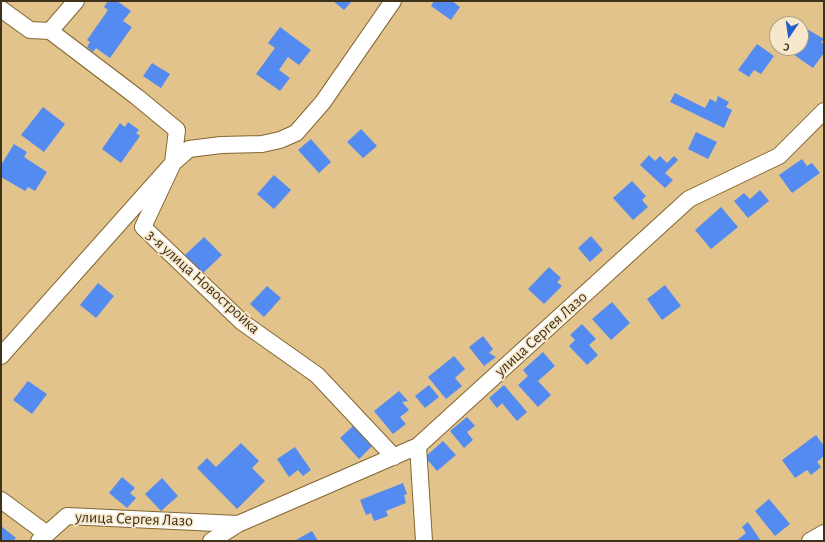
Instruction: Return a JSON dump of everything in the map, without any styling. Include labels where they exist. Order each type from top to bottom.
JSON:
[{"type":"street","points":[[1,9],[30,30],[50,31],[76,1]]},
{"type":"street","points":[[1,356],[173,163],[189,149],[221,145],[262,144],[280,140],[296,133],[323,102],[393,1]]},
{"type":"street","name":"3-я улица Новостройка","points":[[50,31],[137,97],[177,130],[173,163],[143,227],[242,322],[317,375],[394,456]]},
{"type":"street","name":"улица Сергея Лазо","points":[[211,541],[238,524],[418,446],[689,199],[779,156],[824,111]]},
{"type":"street","points":[[418,446],[424,541]]},
{"type":"street","points":[[1,500],[43,538]]},
{"type":"street","name":"улица Сергея Лазо","points":[[43,538],[67,516],[238,524]]},
{"type":"street","points":[[810,541],[824,533]]},
{"type":"building","points":[[108,1],[117,1],[131,11],[123,21],[132,27],[110,58],[96,48],[93,52],[87,47],[90,42],[87,40],[108,10],[104,7]]},
{"type":"building","points":[[333,1],[352,1],[344,10]]},
{"type":"building","points":[[434,1],[452,1],[460,7],[451,20],[431,6]]},
{"type":"building","points":[[280,27],[311,50],[299,65],[288,57],[279,70],[290,78],[280,91],[256,74],[275,48],[268,43]]},
{"type":"building","points":[[809,30],[824,39],[821,42],[824,44],[824,53],[813,68],[796,56],[809,56]]},
{"type":"building","points":[[757,44],[769,52],[769,56],[774,56],[761,74],[754,70],[749,77],[738,70]]},
{"type":"building","points":[[152,63],[170,74],[161,88],[143,76]]},
{"type":"building","points":[[675,93],[705,108],[710,99],[716,102],[718,96],[729,102],[726,107],[732,110],[724,128],[670,102]]},
{"type":"building","points":[[43,107],[65,124],[44,152],[21,135]]},
{"type":"building","points":[[128,122],[139,130],[136,133],[140,136],[121,163],[102,149],[120,123],[125,127]]},
{"type":"building","points":[[361,129],[377,146],[363,158],[347,142]]},
{"type":"building","points":[[696,132],[717,142],[708,159],[688,149]]},
{"type":"building","points":[[311,139],[331,162],[319,173],[298,150]]},
{"type":"building","points":[[14,144],[27,152],[24,157],[47,172],[35,191],[28,187],[25,191],[1,177],[1,165]]},
{"type":"building","points":[[649,155],[655,161],[660,156],[667,163],[674,156],[678,160],[665,173],[673,180],[665,188],[640,165]]},
{"type":"building","points":[[802,159],[807,166],[812,163],[820,173],[792,193],[779,175]]},
{"type":"building","points":[[274,175],[291,190],[274,209],[257,194]]},
{"type":"building","points":[[632,181],[646,196],[642,200],[648,207],[633,220],[613,198]]},
{"type":"building","points":[[760,190],[769,201],[748,218],[734,201],[744,193],[750,199]]},
{"type":"building","points":[[721,207],[738,227],[711,249],[695,230]]},
{"type":"building","points":[[591,236],[603,250],[590,262],[578,248]]},
{"type":"building","points":[[204,237],[222,255],[203,273],[185,255]]},
{"type":"building","points":[[549,267],[561,278],[557,282],[562,286],[544,304],[528,289]]},
{"type":"building","points":[[98,283],[114,296],[96,318],[80,305]]},
{"type":"building","points":[[665,285],[681,306],[662,320],[647,299]]},
{"type":"building","points":[[267,286],[281,298],[264,317],[250,304]]},
{"type":"building","points":[[612,302],[630,323],[611,340],[592,319]]},
{"type":"building","points":[[582,324],[596,339],[589,345],[598,355],[587,365],[569,346],[575,340],[570,335]]},
{"type":"building","points":[[483,336],[493,349],[489,353],[496,357],[484,366],[469,347]]},
{"type":"building","points":[[543,352],[555,366],[538,381],[551,395],[538,407],[518,385],[528,376],[523,370]]},
{"type":"building","points":[[454,356],[465,369],[455,378],[462,386],[446,399],[428,377]]},
{"type":"building","points":[[28,381],[47,394],[32,414],[13,400]]},
{"type":"building","points":[[429,385],[439,397],[425,408],[415,396]]},
{"type":"building","points":[[504,385],[527,412],[517,421],[502,403],[497,408],[489,398]]},
{"type":"building","points":[[399,391],[408,401],[402,402],[409,410],[400,417],[406,424],[393,434],[374,411]]},
{"type":"building","points":[[467,417],[475,426],[467,432],[473,440],[464,448],[450,431]]},
{"type":"building","points":[[353,426],[372,446],[359,459],[340,438]]},
{"type":"building","points":[[816,435],[824,446],[824,456],[817,462],[821,467],[811,475],[807,470],[795,478],[782,460]]},
{"type":"building","points":[[443,441],[456,455],[437,471],[425,457]]},
{"type":"building","points":[[241,443],[259,461],[252,468],[265,481],[237,509],[197,468],[207,458],[216,467]]},
{"type":"building","points":[[295,447],[311,470],[303,476],[298,470],[289,477],[277,459]]},
{"type":"building","points":[[122,477],[135,488],[130,493],[136,498],[127,508],[109,493]]},
{"type":"building","points":[[162,478],[178,496],[161,511],[145,494]]},
{"type":"building","points":[[403,483],[407,494],[404,495],[406,503],[386,511],[388,516],[374,521],[371,513],[366,515],[360,500]]},
{"type":"building","points":[[769,499],[790,524],[775,536],[755,511]]},
{"type":"building","points":[[748,522],[761,541],[736,541],[746,533],[742,527]]},
{"type":"building","points":[[1,526],[16,538],[13,541],[1,541]]},
{"type":"building","points":[[312,531],[318,541],[294,541]]}]
